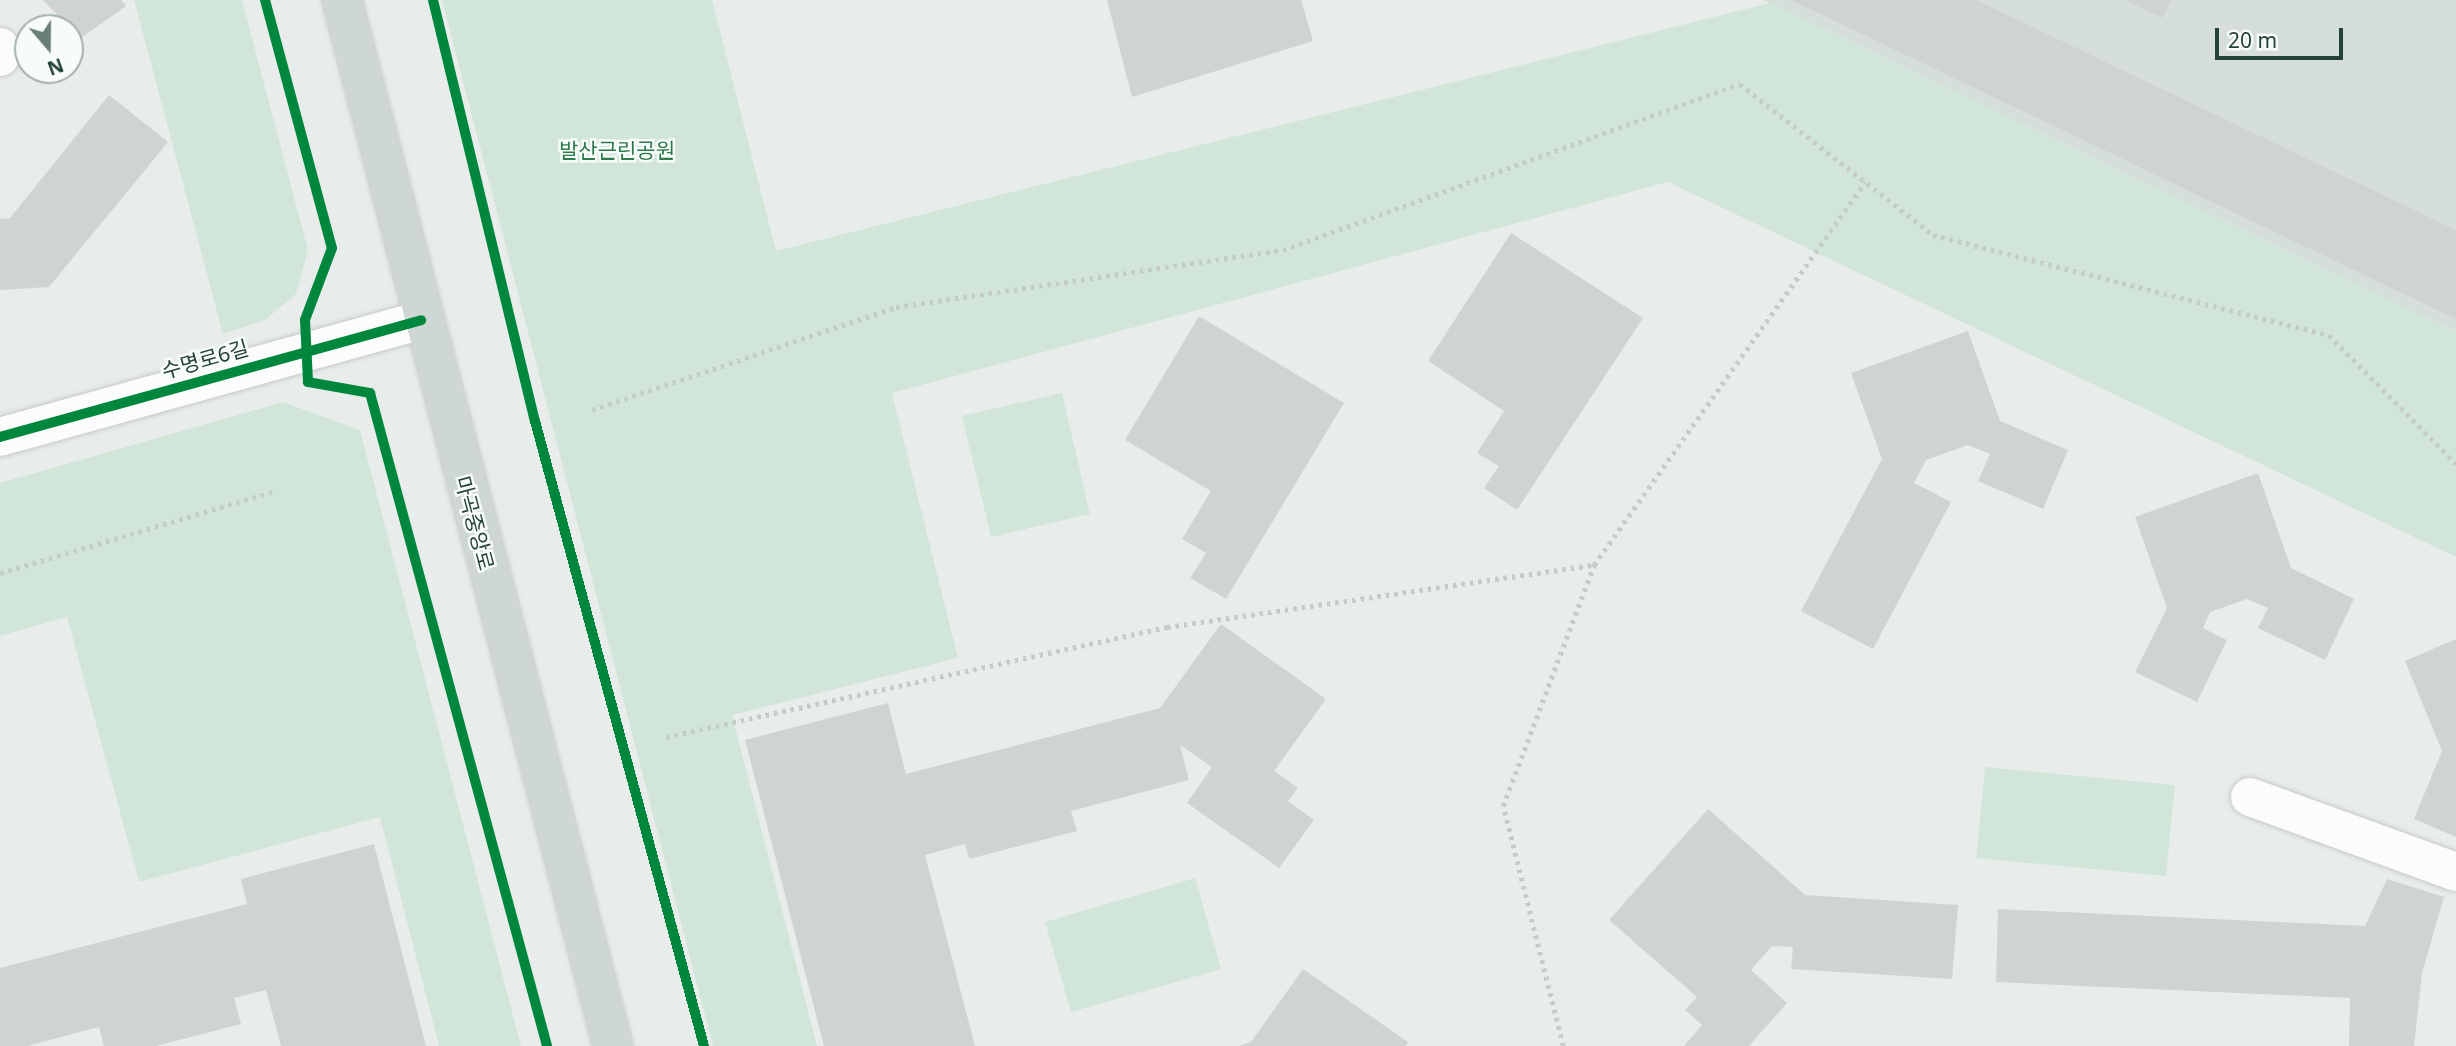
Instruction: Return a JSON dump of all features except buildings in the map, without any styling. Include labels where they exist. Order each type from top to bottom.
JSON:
[{"type":"main road","name":"마곡중앙로","points":[[342,0],[421,320],[613,1046]]},
{"type":"street","points":[[0,47],[0,57]]},
{"type":"street","name":"수명로6길","points":[[0,437],[421,320]]},
{"type":"street","points":[[2250,797],[2456,872]]},
{"type":"path","points":[[592,410],[896,307],[1283,250],[1740,84],[1933,235],[2329,335],[2456,464]]},
{"type":"path","points":[[1563,1046],[1503,806],[1594,565],[1865,182]]},
{"type":"path","points":[[0,573],[272,492]]},
{"type":"path","points":[[666,737],[1167,627],[1594,565]]},
{"type":"shaded area","points":[[1763,0],[2456,0],[2456,332],[1770,3]]},
{"type":"green space","points":[[134,0],[242,0],[308,250],[296,294],[265,320],[223,334]]},
{"type":"green space","name":"발산근린공원","points":[[442,0],[712,0],[776,251],[1770,3],[2456,332],[2456,557],[1668,182],[892,393],[958,658],[732,715],[817,1046],[713,1046]]},
{"type":"green space","points":[[1062,393],[1090,514],[991,537],[962,416]]},
{"type":"green space","points":[[283,402],[360,430],[521,1046],[439,1046],[380,817],[139,882],[67,617],[0,636],[0,483]]},
{"type":"green space","points":[[1985,767],[2175,785],[2166,876],[1976,858]]},
{"type":"green space","points":[[1195,878],[1221,969],[1071,1012],[1045,922]]},
{"type":"cycle path","points":[[265,0],[332,248],[305,320],[308,382],[370,393],[547,1046]]},
{"type":"cycle path","points":[[433,0],[535,421],[704,1046]]},
{"type":"cycle path","points":[[0,437],[421,320]]}]
